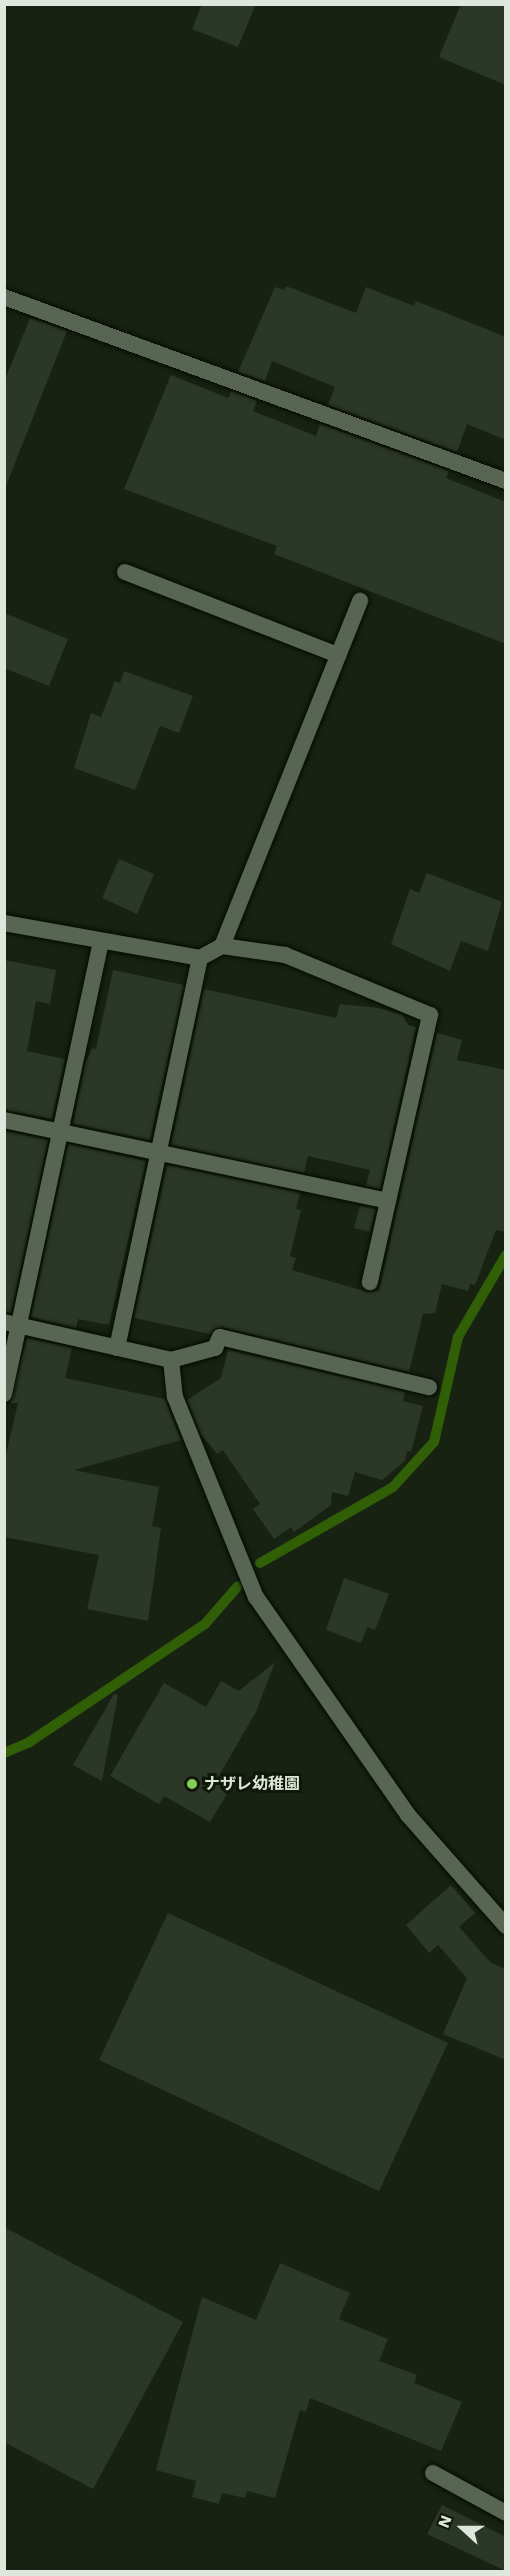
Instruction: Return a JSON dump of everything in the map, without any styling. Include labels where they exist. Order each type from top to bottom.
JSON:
[{"type":"street","points":[[4,297],[506,481]]},
{"type":"street","points":[[125,572],[338,655]]},
{"type":"street","points":[[222,946],[360,601]]},
{"type":"street","points":[[4,923],[200,958],[222,946],[285,956],[430,1015],[370,1282]]},
{"type":"street","points":[[4,1394],[12,1323],[60,1131],[101,941]]},
{"type":"street","points":[[117,1348],[200,958]]},
{"type":"street","points":[[4,1120],[387,1201]]},
{"type":"street","points":[[12,1323],[171,1360],[215,1348],[220,1337],[429,1387]]},
{"type":"street","points":[[171,1360],[175,1397],[256,1597],[408,1815],[506,1926]]},
{"type":"street","points":[[433,2473],[506,2514]]},
{"type":"building","points":[[202,4],[256,4],[238,47],[192,29]]},
{"type":"building","points":[[461,4],[506,4],[506,85],[439,57]]},
{"type":"building","points":[[286,286],[356,313],[366,287],[414,306],[416,301],[506,337],[506,440],[467,424],[457,452],[328,405],[335,387],[272,361],[265,381],[238,372],[275,287],[284,290]]},
{"type":"building","points":[[30,318],[67,331],[6,486],[4,382]]},
{"type":"building","points":[[171,375],[228,398],[231,391],[257,401],[253,411],[316,436],[320,424],[449,471],[446,478],[506,502],[506,644],[274,554],[277,546],[124,489]]},
{"type":"building","points":[[4,613],[68,639],[49,686],[4,668]]},
{"type":"building","points":[[124,671],[193,696],[179,733],[160,726],[135,790],[74,768],[91,713],[101,717],[115,681],[120,683]]},
{"type":"building","points":[[119,859],[154,874],[137,914],[102,898]]},
{"type":"building","points":[[427,873],[502,902],[488,951],[461,941],[450,971],[391,944],[410,889],[419,893]]},
{"type":"building","points":[[4,960],[56,970],[50,1004],[36,1001],[27,1051],[65,1059],[52,1119],[4,1110]]},
{"type":"building","points":[[113,970],[184,985],[150,1140],[73,1124],[85,1064],[92,1048],[96,1049]]},
{"type":"building","points":[[204,989],[336,1018],[340,1004],[379,1008],[402,1015],[408,1025],[416,1027],[380,1189],[366,1186],[370,1170],[308,1156],[304,1173],[171,1145]]},
{"type":"building","points":[[437,1033],[462,1040],[457,1060],[506,1070],[506,1232],[496,1230],[475,1285],[470,1284],[468,1291],[442,1284],[435,1313],[423,1314],[409,1372],[222,1327],[210,1334],[134,1318],[167,1165],[300,1193],[296,1209],[301,1210],[290,1256],[296,1258],[292,1270],[367,1292],[379,1291]]},
{"type":"building","points":[[4,1131],[48,1140],[11,1313],[4,1312]]},
{"type":"building","points":[[68,1144],[146,1161],[109,1325],[78,1319],[76,1328],[31,1317]]},
{"type":"building","points":[[360,1206],[376,1209],[370,1232],[354,1228]]},
{"type":"building","points":[[27,1338],[72,1348],[65,1378],[165,1399],[181,1440],[74,1470],[159,1487],[152,1526],[161,1528],[148,1621],[87,1609],[99,1555],[4,1537],[4,1463],[18,1403],[10,1403]]},
{"type":"building","points":[[228,1350],[405,1392],[403,1401],[423,1406],[411,1452],[407,1451],[405,1461],[382,1480],[355,1472],[348,1496],[332,1492],[331,1505],[294,1532],[291,1527],[274,1539],[253,1509],[260,1504],[223,1450],[217,1454],[201,1434],[187,1400],[221,1378]]},
{"type":"building","points":[[344,1578],[389,1594],[375,1630],[367,1627],[361,1643],[326,1630]]},
{"type":"building","points":[[275,1662],[256,1712],[217,1779],[231,1787],[210,1822],[164,1796],[159,1804],[110,1776],[164,1683],[206,1707],[221,1681],[239,1691]]},
{"type":"building","points":[[114,1694],[118,1695],[102,1781],[73,1765]]},
{"type":"building","points":[[451,1885],[475,1913],[459,1927],[491,1963],[506,1969],[506,2060],[443,2034],[467,1978],[438,1945],[429,1953],[406,1925]]},
{"type":"building","points":[[168,1913],[448,2043],[379,2191],[99,2060]]},
{"type":"building","points":[[4,2227],[183,2322],[93,2489],[4,2442]]},
{"type":"building","points":[[280,2263],[350,2293],[339,2319],[388,2339],[379,2361],[417,2375],[414,2383],[462,2402],[441,2451],[310,2398],[306,2412],[300,2410],[275,2498],[247,2491],[245,2498],[222,2493],[219,2504],[192,2497],[196,2481],[156,2470],[202,2297],[256,2320]]},
{"type":"building","points":[[442,2505],[506,2537],[506,2571],[427,2534]]},
{"type":"waterway","points":[[260,1563],[393,1487],[434,1442],[458,1337],[506,1255]]},
{"type":"waterway","points":[[4,1753],[28,1743],[205,1624],[238,1586]]},
{"type":"place","name":"ナザレ幼稚園","points":[[192,1784]]}]
